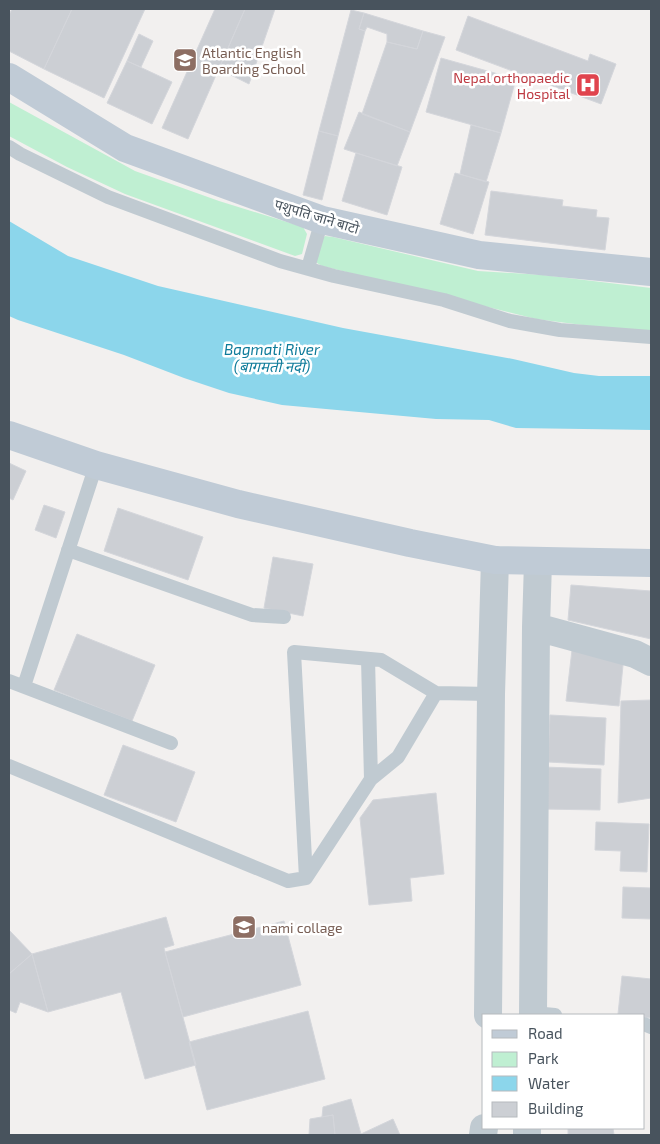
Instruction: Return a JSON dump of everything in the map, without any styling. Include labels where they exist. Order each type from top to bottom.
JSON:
[{"type":"main road","name":"पशुपति जाने बाटो","points":[[9,77],[126,148],[322,220],[479,255],[651,272]]},
{"type":"main road","points":[[9,435],[96,465],[238,504],[495,560],[651,563]]},
{"type":"street","points":[[488,1014],[491,694],[495,560]]},
{"type":"street","points":[[538,562],[536,627],[540,1014]]},
{"type":"street","points":[[536,627],[635,654],[651,662]]},
{"type":"lane","points":[[9,147],[108,197],[280,261],[334,276],[444,300],[510,321],[560,330],[651,337]]},
{"type":"lane","points":[[308,268],[322,220]]},
{"type":"lane","points":[[24,686],[96,465]]},
{"type":"lane","points":[[68,550],[252,615],[284,617]]},
{"type":"lane","points":[[306,878],[294,652],[381,660],[436,693],[491,694]]},
{"type":"lane","points":[[368,659],[371,779]]},
{"type":"lane","points":[[9,681],[171,743]]},
{"type":"lane","points":[[9,766],[288,881],[306,878],[371,779],[398,757],[436,693]]},
{"type":"green space","points":[[9,102],[135,171],[219,201],[303,227],[307,234],[302,254],[295,256],[125,194],[67,167],[9,136]]},
{"type":"green space","points":[[325,236],[478,271],[543,275],[651,288],[651,331],[629,331],[536,319],[322,266],[317,263],[317,253],[319,245]]},
{"type":"water","name":"Bagmati River (बागमती नदी)","points":[[9,221],[68,256],[158,286],[343,328],[513,359],[574,373],[599,376],[651,376],[651,430],[516,428],[489,420],[436,419],[282,405],[229,393],[9,316]]},
{"type":"building","points":[[12,9],[72,9],[44,69],[9,51],[9,15]]},
{"type":"building","points":[[72,9],[145,9],[104,98],[44,69]]},
{"type":"building","points":[[215,9],[245,9],[188,139],[162,128]]},
{"type":"building","points":[[245,9],[275,9],[249,84],[219,69]]},
{"type":"building","points":[[351,10],[364,13],[359,29],[365,31],[338,136],[319,131]]},
{"type":"building","points":[[364,13],[423,31],[417,49],[387,42],[387,34],[367,27],[365,31],[359,29]]},
{"type":"building","points":[[468,16],[588,61],[590,54],[616,64],[601,104],[456,50]]},
{"type":"building","points":[[423,31],[445,37],[410,132],[362,114],[387,42],[417,49]]},
{"type":"building","points":[[139,34],[153,41],[141,67],[127,61]]},
{"type":"building","points":[[441,58],[516,79],[501,133],[426,112]]},
{"type":"building","points":[[127,61],[172,82],[152,124],[107,103]]},
{"type":"building","points":[[359,112],[410,132],[397,166],[344,149]]},
{"type":"building","points":[[471,125],[501,133],[486,182],[460,174]]},
{"type":"building","points":[[319,131],[338,136],[322,200],[303,195]]},
{"type":"building","points":[[356,153],[402,167],[387,215],[342,201]]},
{"type":"building","points":[[455,173],[489,182],[473,234],[440,224]]},
{"type":"building","points":[[491,191],[563,200],[562,206],[597,210],[596,217],[609,218],[605,250],[485,235]]},
{"type":"building","points":[[9,463],[26,471],[13,500],[9,498]]},
{"type":"building","points":[[44,505],[65,512],[56,538],[35,530]]},
{"type":"building","points":[[118,508],[203,537],[188,580],[104,551]]},
{"type":"building","points":[[273,557],[313,564],[303,616],[264,608]]},
{"type":"building","points":[[571,585],[651,591],[651,639],[568,620]]},
{"type":"building","points":[[77,634],[155,665],[132,721],[54,690]]},
{"type":"building","points":[[572,650],[624,655],[619,706],[566,701]]},
{"type":"building","points":[[651,700],[651,798],[618,803],[621,701]]},
{"type":"building","points":[[550,715],[606,718],[604,765],[548,762]]},
{"type":"building","points":[[123,745],[195,772],[176,822],[104,795]]},
{"type":"building","points":[[543,767],[601,769],[600,810],[542,809]]},
{"type":"building","points":[[436,793],[444,874],[410,878],[412,901],[369,905],[360,818],[373,800]]},
{"type":"building","points":[[596,822],[649,824],[647,872],[620,871],[621,851],[595,850]]},
{"type":"building","points":[[623,887],[651,888],[651,919],[622,918]]},
{"type":"building","points":[[166,917],[174,945],[164,948],[196,1065],[145,1079],[121,992],[48,1012],[32,954]]},
{"type":"building","points":[[284,921],[301,985],[183,1017],[165,952]]},
{"type":"building","points":[[9,930],[32,954],[9,974]]},
{"type":"building","points":[[32,954],[48,1012],[20,1002],[16,1013],[9,1010],[9,974]]},
{"type":"building","points":[[622,976],[651,979],[651,1018],[645,1017],[645,1014],[618,1014]]},
{"type":"building","points":[[308,1011],[325,1079],[207,1110],[189,1042]]},
{"type":"building","points":[[351,1099],[361,1134],[393,1119],[400,1135],[335,1135],[333,1115],[322,1117],[323,1107]]},
{"type":"building","points":[[333,1115],[335,1135],[309,1135],[310,1119]]},
{"type":"building","points":[[568,1129],[613,1129],[614,1135],[568,1135]]},
{"type":"place","name":"Atlantic English Boarding School","points":[[185,60]]},
{"type":"place","name":"Nepal orthopaedic Hospital","points":[[588,85]]},
{"type":"place","name":"nami collage","points":[[244,927]]}]
